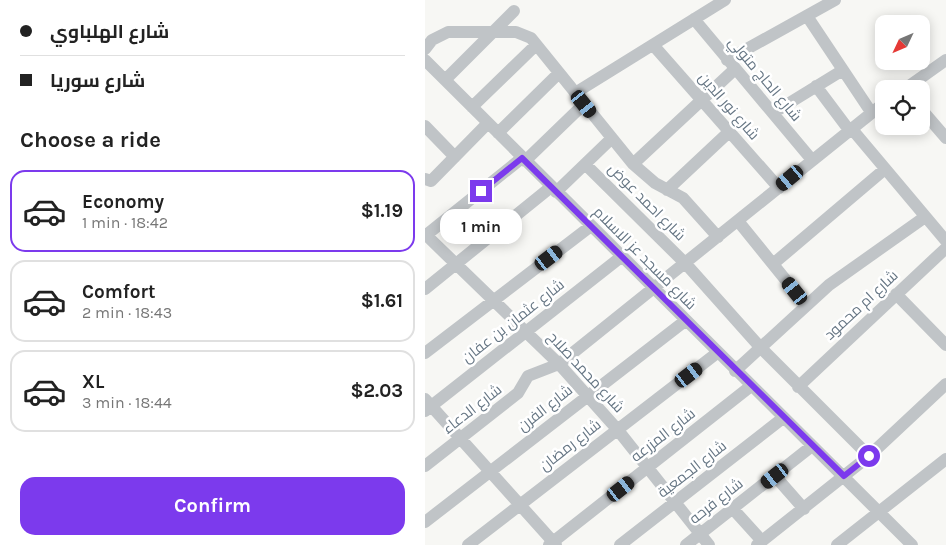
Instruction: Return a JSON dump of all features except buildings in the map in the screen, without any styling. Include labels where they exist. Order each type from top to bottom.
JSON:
[{"type":"street","points":[[575,93],[654,46],[725,0]]},
{"type":"street","points":[[633,164],[703,99],[731,64],[827,2]]},
{"type":"street","points":[[445,80],[514,11]]},
{"type":"street","points":[[807,16],[871,112]]},
{"type":"street","name":"شارع الحاج متولي","points":[[694,19],[812,160]]},
{"type":"street","points":[[425,49],[432,40],[448,32],[494,31],[524,34],[536,45],[633,164],[667,190],[683,198],[718,237]]},
{"type":"street","points":[[472,108],[536,45]]},
{"type":"street","name":"شارع نور الدين","points":[[654,46],[703,99],[779,188]]},
{"type":"street","name":"شارع مسجد عز الاسلام","points":[[425,60],[717,353],[912,545]]},
{"type":"street","points":[[918,80],[946,60]]},
{"type":"street","points":[[773,113],[843,70]]},
{"type":"street","points":[[497,133],[559,73]]},
{"type":"street","points":[[816,86],[850,129],[946,241]]},
{"type":"street","points":[[425,235],[524,159],[584,104]]},
{"type":"street","name":"شارع الدعاء","points":[[425,466],[518,393],[528,376],[559,364],[875,109]]},
{"type":"street","points":[[930,119],[946,138]]},
{"type":"street","points":[[425,179],[431,180],[434,178],[488,123]]},
{"type":"street","points":[[425,126],[455,157]]},
{"type":"street","points":[[667,190],[730,131]]},
{"type":"street","points":[[425,289],[585,164],[611,139]]},
{"type":"street","name":"شارع احمد عوض","points":[[585,164],[685,264],[760,347],[869,456]]},
{"type":"street","points":[[773,264],[885,169]]},
{"type":"street","points":[[735,370],[806,305],[853,266],[925,218]]},
{"type":"street","points":[[738,221],[806,305]]},
{"type":"street","points":[[425,353],[591,226]]},
{"type":"street","name":"شارع محمد صلاح","points":[[425,235],[559,364],[617,429],[709,545]]},
{"type":"street","name":"شارع ام محمود","points":[[798,386],[946,248]]},
{"type":"street","name":"شارع عثمان بن عفان","points":[[427,405],[526,331],[621,256]]},
{"type":"street","points":[[897,294],[946,345]]},
{"type":"street","name":"شارع الفرن","points":[[425,522],[685,321]]},
{"type":"street","name":"شارع رمضان","points":[[468,545],[717,353]]},
{"type":"street","points":[[733,509],[759,543],[869,456],[946,384]]},
{"type":"street","name":"شارع المزرعه","points":[[553,544],[751,386]]},
{"type":"street","points":[[427,405],[461,438],[521,504],[553,544]]},
{"type":"street","name":"شارع الجمعية","points":[[620,545],[783,418]]},
{"type":"street","name":"شارع فرحه","points":[[686,545],[812,446]]},
{"type":"street","points":[[837,545],[946,459]]},
{"type":"street","points":[[775,476],[804,509]]},
{"type":"route","points":[[481,191],[522,158],[717,353],[844,476],[869,456]]}]
